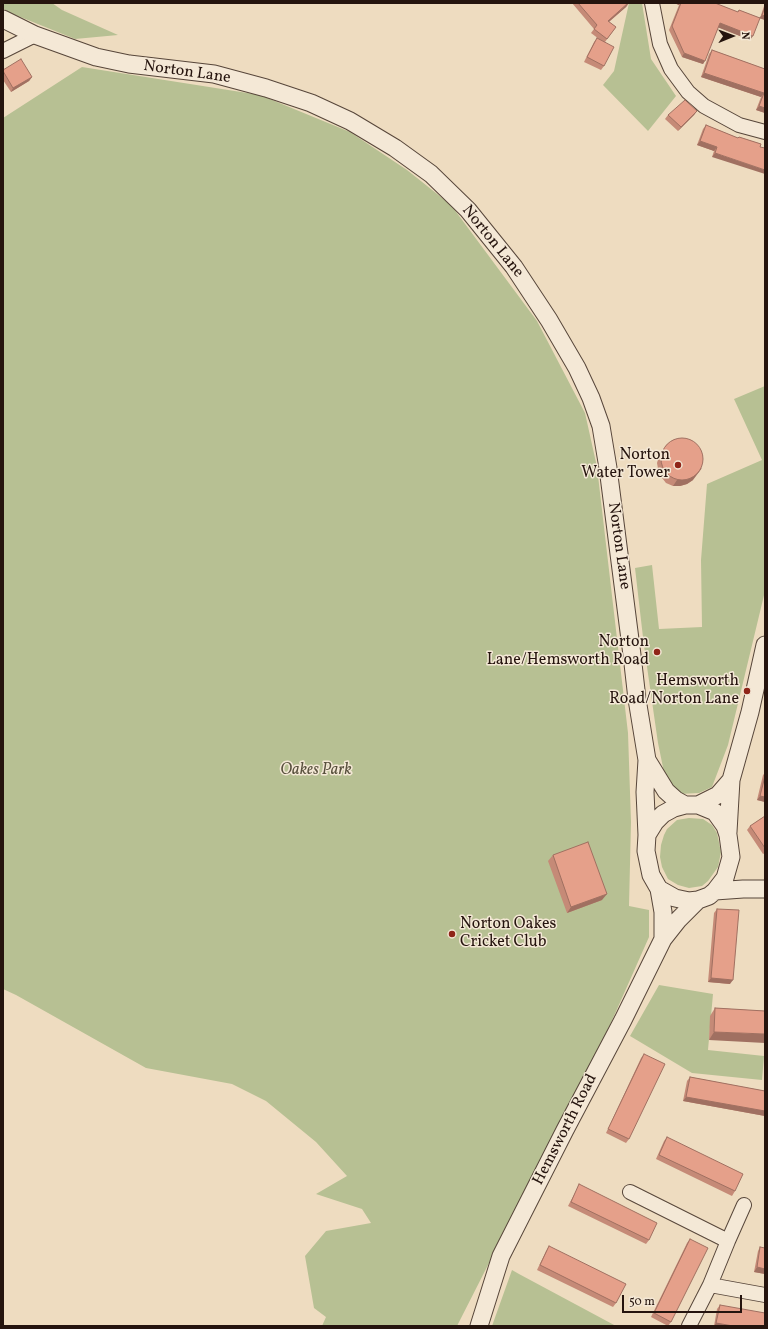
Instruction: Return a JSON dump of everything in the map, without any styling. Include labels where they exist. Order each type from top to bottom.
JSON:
[{"type":"street","points":[[652,3],[660,44],[671,69],[688,92],[704,106],[739,125],[765,132]]},
{"type":"street","name":"Norton Lane","points":[[3,19],[35,36],[96,57],[129,64],[214,74],[311,102],[350,121],[395,148],[431,174],[468,210],[514,267],[549,320],[577,368],[591,398],[601,426],[611,492],[637,699],[647,760],[647,835]]},
{"type":"street","points":[[3,51],[35,36]]},
{"type":"street","points":[[761,889],[742,877],[731,857],[728,835],[731,780],[750,712],[765,644]]},
{"type":"street","name":"Norton Lane","points":[[647,760],[666,791],[676,800],[692,805]]},
{"type":"street","points":[[731,780],[713,799],[674,808],[663,814],[655,822],[647,835],[646,851],[651,875],[659,890],[667,895],[682,900],[698,900],[709,896],[715,891],[725,878],[731,857]]},
{"type":"street","points":[[692,805],[715,812],[728,835]]},
{"type":"street","points":[[715,891],[761,889]]},
{"type":"street","name":"Hemsworth Road","points":[[659,890],[663,912],[663,939]]},
{"type":"street","name":"Hemsworth Road","points":[[479,1326],[501,1256],[623,1020],[663,939],[678,920],[698,900]]},
{"type":"street","points":[[630,1192],[728,1241]]},
{"type":"street","points":[[689,1326],[710,1285],[744,1205]]},
{"type":"street","points":[[710,1285],[765,1295]]},
{"type":"green space","points":[[3,3],[52,3],[62,10],[118,35],[75,39],[8,12],[3,8]]},
{"type":"green space","points":[[629,3],[642,3],[651,59],[676,96],[648,131],[603,85],[614,71]]},
{"type":"green space","name":"Oakes Park","points":[[82,67],[260,95],[350,132],[407,170],[451,205],[537,321],[585,413],[597,467],[628,733],[631,822],[629,906],[649,910],[649,937],[610,1025],[457,1326],[322,1326],[326,1317],[314,1308],[305,1256],[326,1231],[371,1223],[362,1209],[316,1194],[347,1176],[316,1142],[266,1101],[232,1084],[146,1068],[3,989],[3,118]]},
{"type":"green space","points":[[765,386],[765,591],[728,745],[712,787],[699,793],[679,794],[665,777],[658,743],[644,646],[635,568],[652,565],[659,629],[702,627],[701,560],[707,484],[762,460],[734,399]]},
{"type":"green space","points":[[689,818],[703,819],[712,825],[717,833],[721,852],[718,867],[708,881],[702,886],[689,888],[678,885],[668,879],[662,867],[660,857],[661,845],[667,829],[677,820]]},
{"type":"green space","points":[[659,985],[713,994],[708,1050],[764,1056],[762,1080],[692,1073],[630,1036]]},
{"type":"green space","points":[[512,1270],[519,1274],[616,1326],[492,1326]]},
{"type":"building","points":[[578,3],[628,3],[608,21],[616,27],[607,39],[594,29],[597,25]]},
{"type":"building","points":[[681,3],[715,3],[738,12],[739,10],[760,18],[753,36],[720,23],[705,61],[684,53],[672,26]]},
{"type":"building","points":[[765,7],[765,16],[762,15]]},
{"type":"building","points":[[597,38],[614,47],[604,66],[587,57]]},
{"type":"building","points":[[712,50],[765,69],[765,108],[759,106],[764,93],[704,73]]},
{"type":"building","points":[[21,59],[32,77],[13,88],[3,70]]},
{"type":"building","points":[[685,100],[697,111],[681,127],[668,115]]},
{"type":"building","points":[[706,125],[738,138],[739,137],[761,144],[760,147],[765,148],[765,170],[715,153],[717,147],[700,141]]},
{"type":"building","name":"Norton Water Tower","points":[[678,438],[686,438],[694,441],[700,447],[703,459],[700,471],[694,477],[686,480],[678,480],[670,477],[664,471],[661,463],[661,455],[664,447],[670,441]]},
{"type":"building","points":[[765,776],[765,797],[760,796]]},
{"type":"building","points":[[765,816],[765,848],[750,826]]},
{"type":"building","points":[[588,842],[607,894],[571,907],[553,855]]},
{"type":"building","points":[[717,909],[739,910],[733,980],[711,978]]},
{"type":"building","points":[[715,1008],[765,1011],[765,1034],[714,1032]]},
{"type":"building","points":[[644,1054],[665,1064],[629,1139],[608,1129]]},
{"type":"building","points":[[690,1077],[765,1091],[765,1111],[686,1097]]},
{"type":"building","points":[[667,1137],[743,1174],[735,1191],[659,1155]]},
{"type":"building","points":[[579,1184],[657,1223],[649,1240],[571,1202]]},
{"type":"building","points":[[690,1239],[708,1248],[671,1322],[654,1313]]},
{"type":"building","points":[[549,1246],[626,1284],[616,1303],[540,1265]]},
{"type":"building","points":[[760,1247],[765,1248],[765,1269],[757,1267]]},
{"type":"building","points":[[720,1305],[765,1313],[765,1326],[733,1326],[716,1323]]},
{"type":"place","name":"Norton Water Tower","points":[[678,465]]},
{"type":"place","name":"Norton Lane/Hemsworth Road","points":[[657,652]]},
{"type":"place","name":"Hemsworth Road/Norton Lane","points":[[747,691]]},
{"type":"place","name":"Norton Oakes Cricket Club","points":[[452,934]]}]
